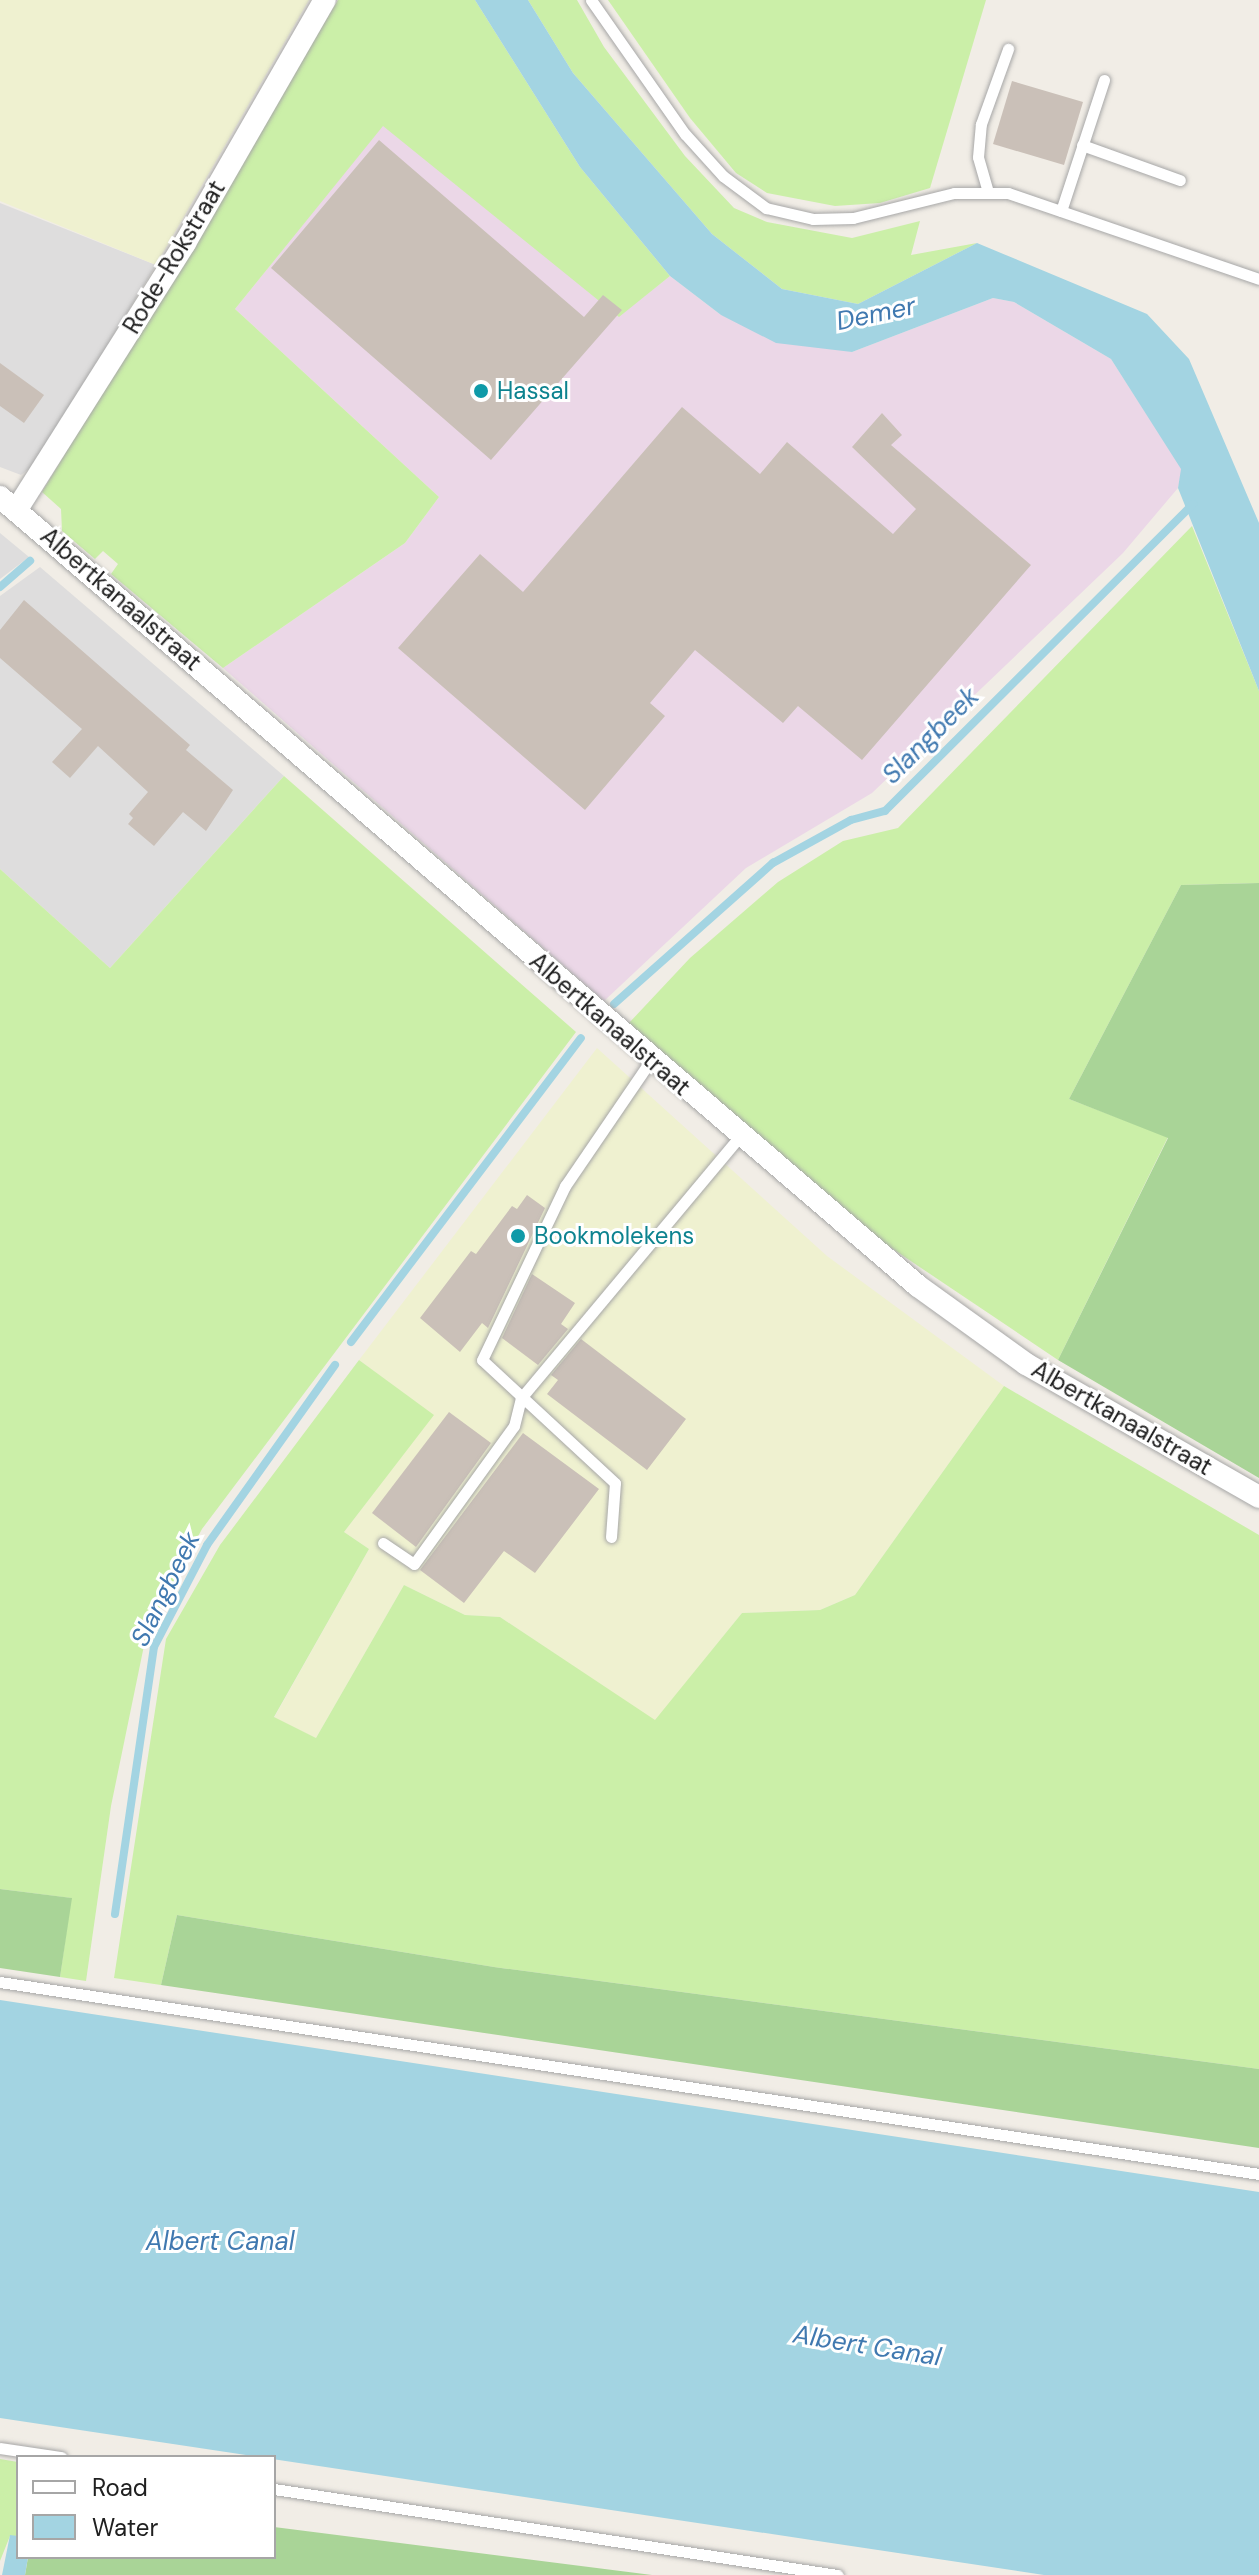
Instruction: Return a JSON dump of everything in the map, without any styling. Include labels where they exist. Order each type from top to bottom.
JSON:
[{"type":"street","name":"Rode-Rokstraat","points":[[8,503],[185,243],[325,0]]},
{"type":"street","name":"Albertkanaalstraat","points":[[8,503],[651,1060],[918,1286],[1026,1364],[1259,1497]]},
{"type":"lane","points":[[591,0],[685,134],[723,176],[766,208],[813,219],[853,218],[954,193],[988,192],[1061,211],[1259,279]]},
{"type":"lane","points":[[988,192],[978,157],[981,124],[1008,49]]},
{"type":"lane","points":[[1061,211],[1104,80]]},
{"type":"lane","points":[[1082,145],[1180,180]]},
{"type":"lane","points":[[611,1537],[615,1483],[482,1360],[565,1186],[651,1060]]},
{"type":"lane","points":[[383,1543],[414,1564],[514,1426],[521,1398],[741,1135]]},
{"type":"lane","points":[[0,1982],[1259,2174]]},
{"type":"lane","points":[[0,2448],[47,2455]]},
{"type":"lane","points":[[276,2489],[837,2575]]},
{"type":"shaded area","points":[[383,125],[619,316],[670,276],[721,315],[852,352],[993,298],[1014,302],[1111,359],[1182,469],[1178,488],[1123,553],[872,793],[746,868],[604,1001],[223,668],[405,543],[439,497],[235,309]]},
{"type":"shaded area","points":[[0,203],[156,265],[36,463],[21,475],[0,467]]},
{"type":"shaded area","points":[[0,533],[29,557],[0,579]]},
{"type":"shaded area","points":[[40,567],[284,776],[110,968],[0,869],[0,596]]},
{"type":"green space","points":[[0,0],[309,0],[156,265],[0,201]]},
{"type":"green space","points":[[338,0],[475,0],[580,167],[670,276],[619,317],[383,126],[235,309],[439,497],[405,543],[223,668],[111,574],[118,564],[103,551],[95,559],[62,531],[61,509],[42,492]]},
{"type":"green space","points":[[528,0],[577,0],[604,47],[685,156],[734,208],[767,222],[852,238],[920,221],[911,255],[977,243],[858,304],[782,289],[712,234],[573,73]]},
{"type":"green space","points":[[608,0],[986,0],[930,188],[880,203],[835,206],[767,193],[736,173],[690,118]]},
{"type":"green space","points":[[1192,526],[1259,691],[1259,883],[1181,885],[1069,1099],[1168,1137],[1058,1360],[875,1237],[629,1023],[690,958],[778,882],[843,841],[898,828]]},
{"type":"green space","points":[[284,776],[576,1032],[202,1529],[147,1631],[111,1806],[86,1981],[60,1977],[71,1898],[0,1889],[0,869],[110,968]]},
{"type":"green space","points":[[1259,883],[1259,1478],[1058,1360],[1168,1138],[1069,1099],[1181,885]]},
{"type":"green space","points":[[597,1048],[827,1256],[1004,1386],[855,1595],[820,1610],[742,1613],[655,1721],[500,1617],[465,1615],[404,1585],[316,1738],[274,1718],[369,1549],[344,1532],[433,1415],[359,1360]]},
{"type":"green space","points":[[359,1360],[434,1415],[344,1532],[369,1549],[274,1717],[316,1738],[404,1585],[465,1615],[500,1617],[655,1720],[742,1613],[820,1610],[855,1595],[1004,1386],[1259,1535],[1259,2069],[494,1967],[177,1915],[161,1985],[114,1978],[166,1639],[220,1545]]},
{"type":"green space","points":[[0,1889],[72,1898],[60,1977],[0,1968]]},
{"type":"green space","points":[[177,1915],[494,1967],[1259,2069],[1259,2148],[161,1985]]},
{"type":"green space","points":[[0,2459],[16,2462],[16,2536],[10,2536],[0,2561]]},
{"type":"green space","points":[[276,2527],[652,2575],[25,2575],[28,2559],[276,2559]]},
{"type":"water","name":"Demer","points":[[475,0],[528,0],[573,73],[712,234],[782,289],[858,304],[977,243],[1147,314],[1189,359],[1259,523],[1259,691],[1178,488],[1181,469],[1111,359],[1014,302],[993,298],[852,352],[776,343],[721,315],[670,276],[580,167]]},
{"type":"water","name":"Albert Canal","points":[[0,2000],[1259,2192],[1259,2575],[1044,2575],[276,2460],[276,2455],[246,2455],[0,2418]]},
{"type":"water","points":[[10,2535],[16,2536],[16,2559],[28,2559],[25,2575],[2,2575]]},
{"type":"building","points":[[1012,81],[1083,102],[1064,165],[993,144]]},
{"type":"building","name":"Hassal","points":[[379,140],[584,317],[603,295],[622,310],[491,460],[271,268]]},
{"type":"building","points":[[0,363],[44,395],[24,423],[0,406]]},
{"type":"building","points":[[682,407],[760,474],[787,442],[893,534],[916,509],[852,447],[882,413],[902,435],[891,445],[1031,565],[862,760],[798,706],[783,723],[695,650],[650,703],[665,716],[585,810],[398,648],[480,554],[523,592]]},
{"type":"building","points":[[24,600],[190,745],[186,750],[233,790],[206,831],[183,812],[154,846],[128,824],[133,818],[129,814],[148,792],[98,746],[70,778],[52,762],[82,729],[0,658],[0,630]]},
{"type":"building","points":[[527,1195],[545,1208],[488,1328],[482,1323],[460,1352],[420,1318],[471,1251],[476,1254],[512,1206],[517,1209]]},
{"type":"building","points":[[532,1274],[575,1303],[561,1324],[568,1329],[538,1365],[502,1338]]},
{"type":"building","points":[[581,1339],[686,1419],[647,1470],[547,1394],[558,1380],[551,1375]]},
{"type":"building","points":[[449,1412],[491,1443],[416,1547],[372,1513]]},
{"type":"building","points":[[523,1433],[599,1489],[535,1573],[504,1551],[464,1603],[420,1570]]},
{"type":"waterway","name":"Slangbeek","points":[[614,1004],[773,863],[851,820],[885,811],[1193,504]]},
{"type":"waterway","points":[[0,587],[30,561]]},
{"type":"waterway","name":"Slangbeek","points":[[351,1342],[581,1038]]},
{"type":"waterway","name":"Slangbeek","points":[[115,1914],[154,1647],[207,1545],[335,1365]]},
{"type":"place","name":"Hassal","points":[[481,391]]},
{"type":"place","name":"Bookmolekens","points":[[518,1236]]}]
